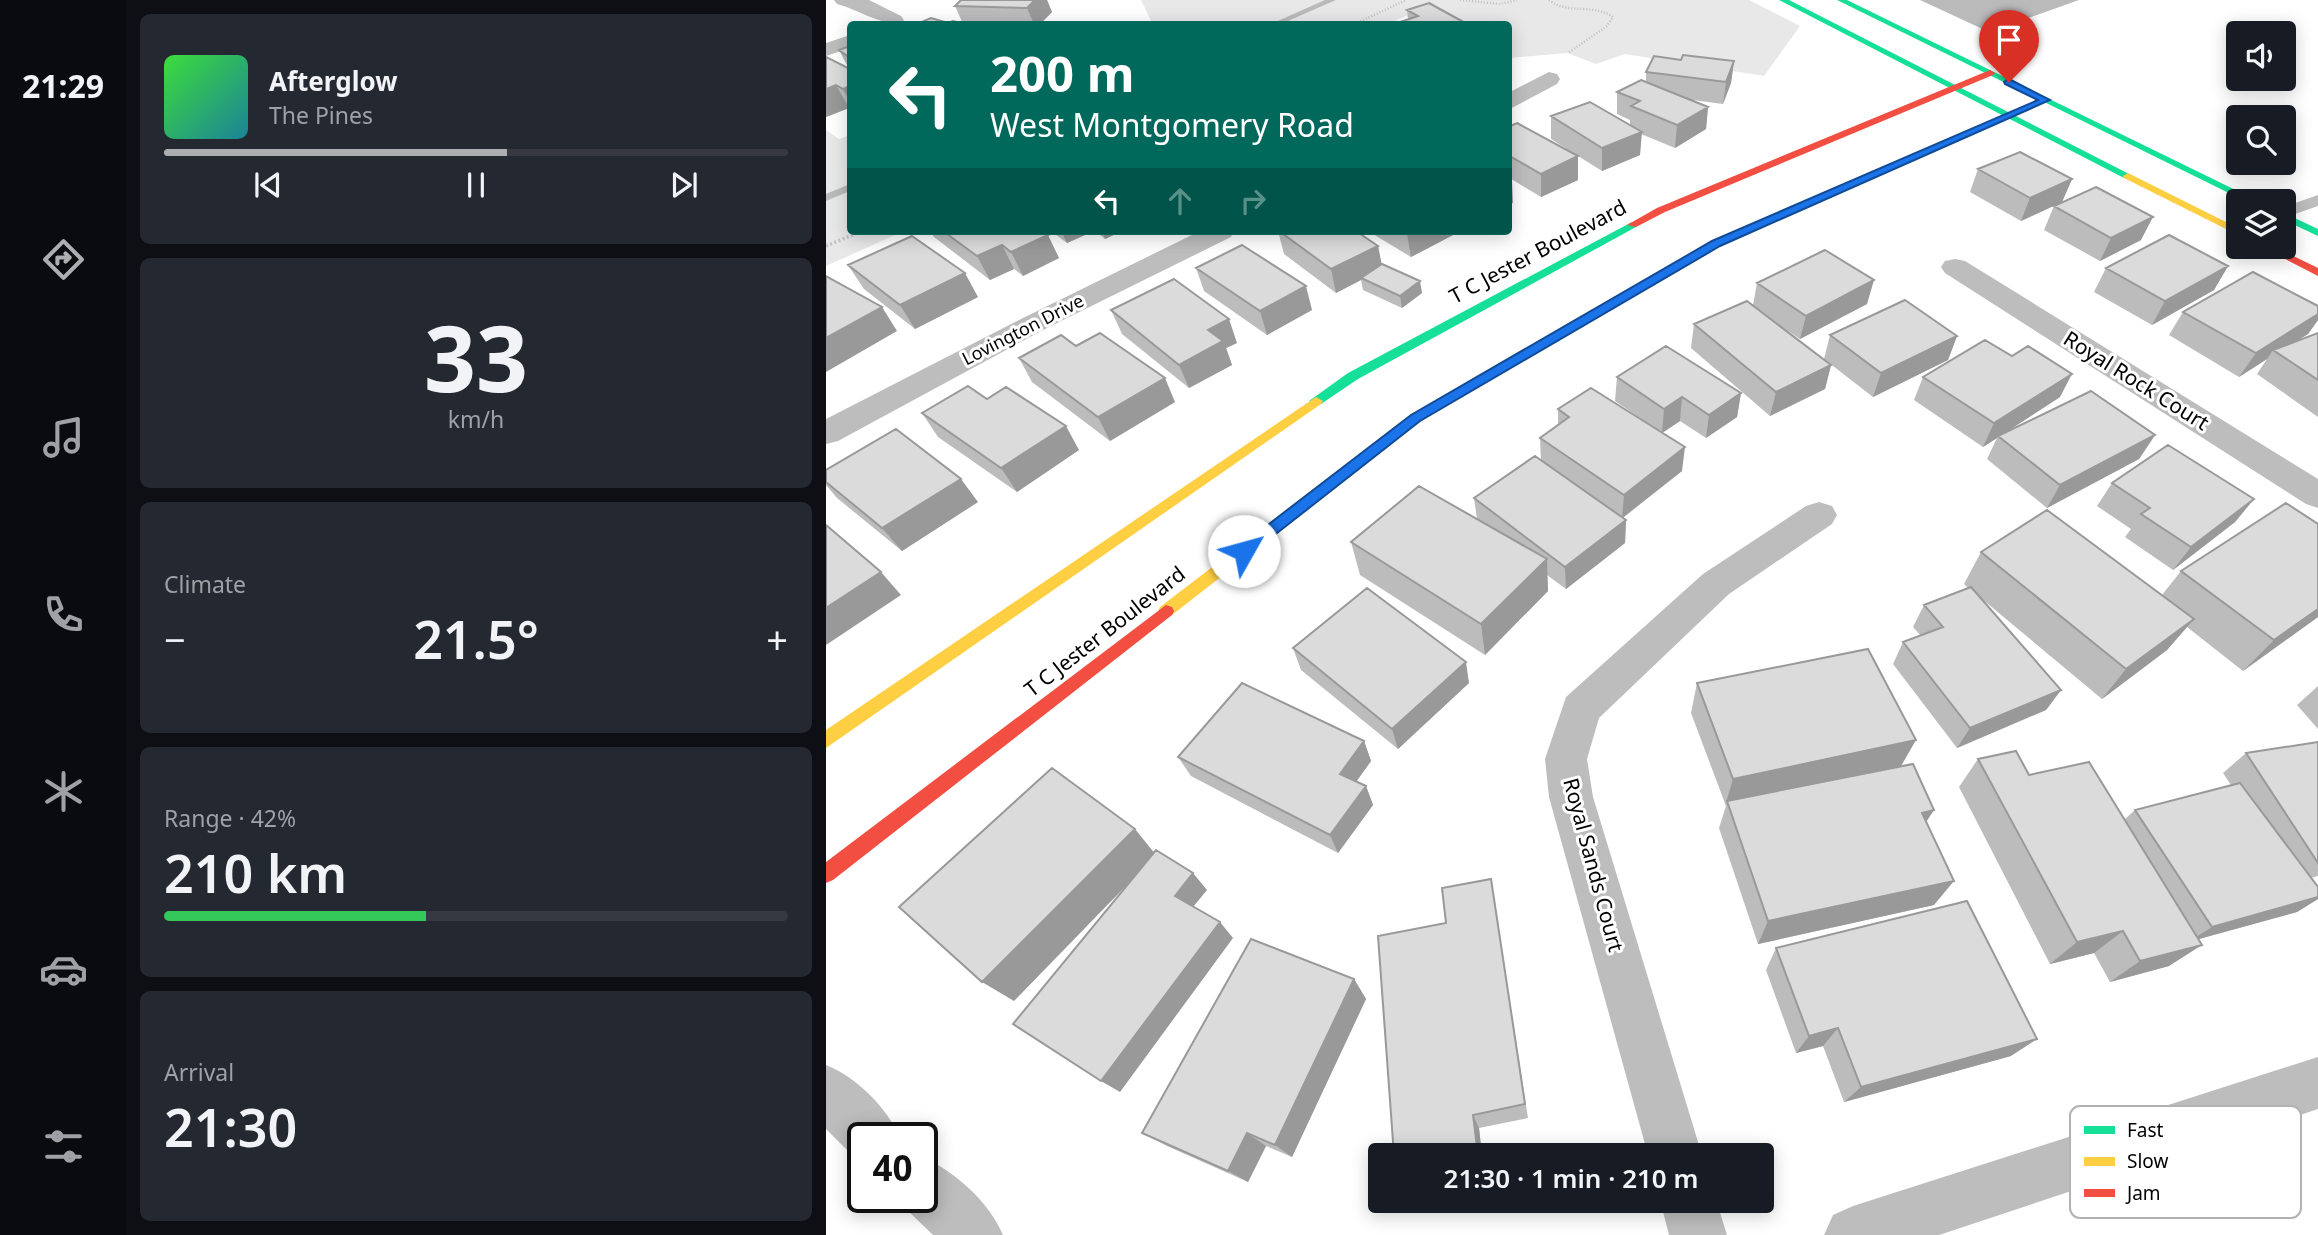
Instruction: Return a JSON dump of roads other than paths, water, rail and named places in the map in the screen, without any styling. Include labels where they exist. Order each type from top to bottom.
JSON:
[{"type":"street","points":[[844,0],[859,3],[888,21]]},
{"type":"street","points":[[1783,0],[2226,226]]},
{"type":"street","points":[[1840,0],[2228,189]]},
{"type":"street","points":[[826,50],[847,42]]},
{"type":"street","name":"T C Jester Boulevard","points":[[826,740],[1353,376],[1661,209],[1957,89],[1990,73]]},
{"type":"street","points":[[1512,101],[1549,79]]},
{"type":"street","name":"T C Jester Boulevard","points":[[826,874],[1416,418],[1716,243],[2045,100]]},
{"type":"street","points":[[2296,221],[2318,233]]},
{"type":"street","name":"Lovington Drive","points":[[826,433],[1033,324],[1214,235]]},
{"type":"street","points":[[2291,259],[2318,273]]},
{"type":"street","name":"Royal Rock Court","points":[[1955,267],[2318,495]]},
{"type":"street","name":"Royal Sands Court","points":[[1672,1143],[1571,797],[1566,759],[1581,709],[1716,584],[1819,515]]},
{"type":"street","points":[[2248,1106],[2318,1083]]},
{"type":"street","points":[[826,1091],[857,1122]]},
{"type":"street","points":[[1853,1235],[2070,1164]]},
{"type":"street","points":[[938,1200],[974,1235]]},
{"type":"street","points":[[1692,1213],[1698,1235]]},
{"type":"lane","points":[[2296,210],[2318,200]]},
{"type":"waterway","points":[[1282,21],[1332,0]]},
{"type":"waterway","points":[[826,198],[847,188]]}]
